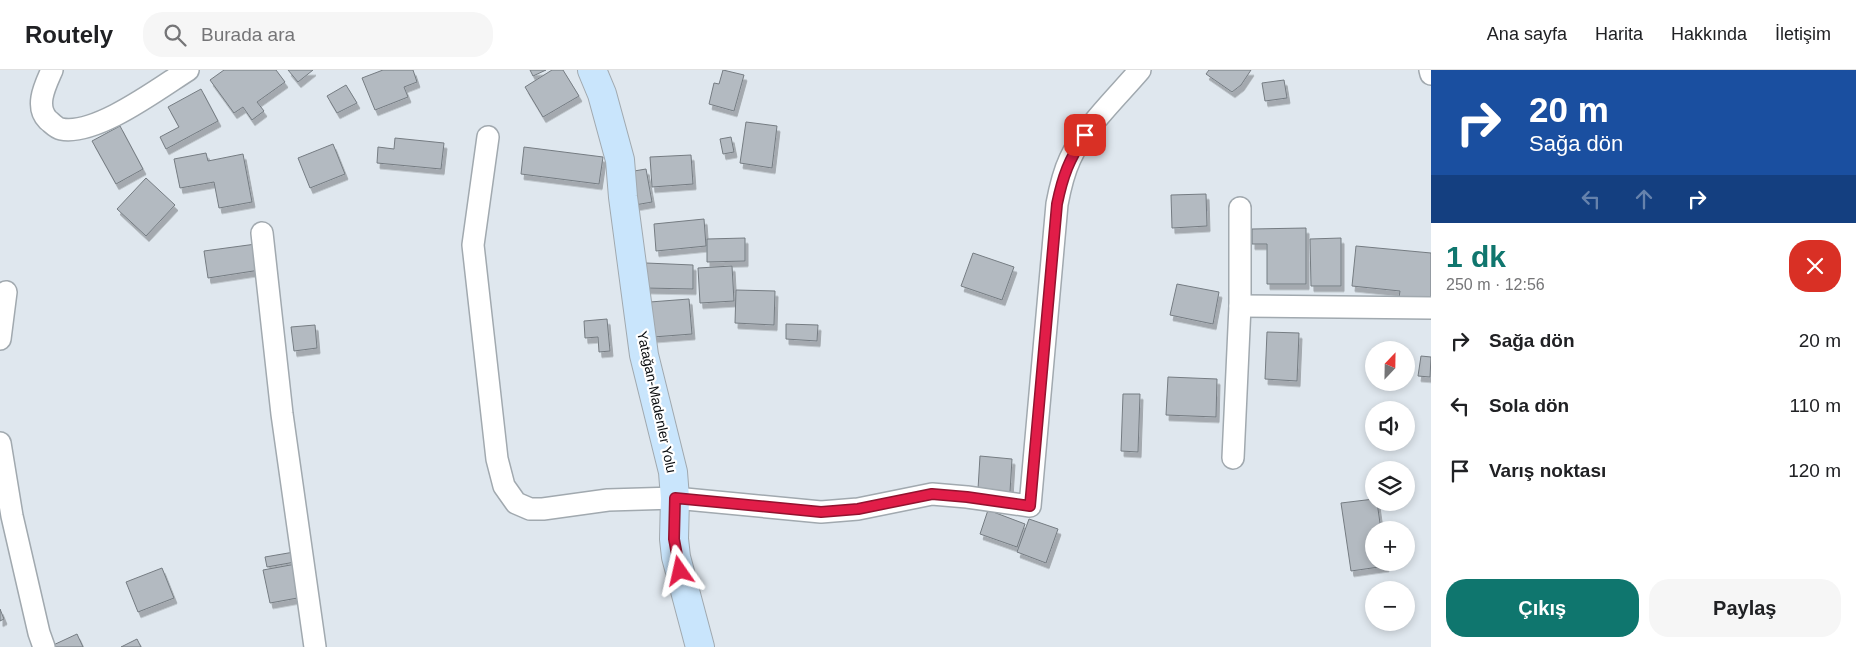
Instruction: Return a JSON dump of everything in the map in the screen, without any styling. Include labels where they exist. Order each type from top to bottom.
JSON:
[{"type":"street","points":[[52,70],[43,90],[41,105],[46,118],[58,128],[75,130],[99,123],[188,70]]},
{"type":"street","name":"Yatağan-Madenler Yolu","points":[[592,70],[602,94],[620,160],[623,197],[644,355],[673,472],[676,557],[700,647]]},
{"type":"street","points":[[488,137],[473,245],[496,459],[504,486],[516,503],[530,509],[543,509],[608,500],[675,498],[821,512],[858,509],[932,494],[1030,506],[1057,204],[1062,178],[1071,157],[1085,135],[1140,70]]},
{"type":"street","points":[[1430,70],[1431,74]]},
{"type":"street","points":[[1233,458],[1240,306],[1240,208]]},
{"type":"street","points":[[262,233],[282,414],[315,647]]},
{"type":"street","points":[[0,338],[6,292]]},
{"type":"street","points":[[1240,306],[1431,308]]},
{"type":"street","points":[[0,443],[12,516],[39,633],[44,647]]},
{"type":"building","points":[[224,70],[276,70],[285,82],[257,102],[264,111],[252,120],[243,107],[234,113],[210,80]]},
{"type":"building","points":[[288,70],[313,70],[298,82]]},
{"type":"building","points":[[383,70],[413,70],[417,82],[404,87],[408,97],[375,110],[362,78]]},
{"type":"building","points":[[530,70],[546,70],[533,76]]},
{"type":"building","points":[[552,70],[563,70],[579,96],[543,117],[525,87]]},
{"type":"building","points":[[723,70],[744,75],[734,111],[709,104],[714,83],[719,84]]},
{"type":"building","points":[[1209,70],[1251,70],[1241,85],[1232,92],[1206,74]]},
{"type":"building","points":[[1284,80],[1287,98],[1265,101],[1262,83]]},
{"type":"building","points":[[346,85],[357,103],[337,113],[327,96]]},
{"type":"building","points":[[201,89],[218,121],[166,149],[160,137],[179,127],[168,107]]},
{"type":"building","points":[[746,122],[777,126],[772,168],[740,163]]},
{"type":"building","points":[[120,126],[143,169],[116,184],[92,141]]},
{"type":"building","points":[[731,137],[734,152],[723,154],[720,139]]},
{"type":"building","points":[[395,138],[444,143],[441,169],[377,163],[378,147],[394,149]]},
{"type":"building","points":[[333,144],[345,174],[310,188],[298,158]]},
{"type":"building","points":[[524,147],[603,157],[599,184],[521,174]]},
{"type":"building","points":[[206,153],[208,161],[243,154],[252,202],[219,208],[214,182],[180,188],[174,159]]},
{"type":"building","points":[[691,155],[693,184],[652,187],[650,157]]},
{"type":"building","points":[[646,169],[652,202],[635,205],[628,172]]},
{"type":"building","points":[[146,178],[175,205],[146,236],[117,209]]},
{"type":"building","points":[[1206,194],[1207,226],[1172,228],[1171,195]]},
{"type":"building","points":[[704,219],[706,246],[656,251],[654,224]]},
{"type":"building","points":[[1306,228],[1306,284],[1267,284],[1267,244],[1252,244],[1252,229]]},
{"type":"building","points":[[745,238],[745,261],[707,262],[707,239]]},
{"type":"building","points":[[1341,238],[1341,286],[1311,286],[1310,239]]},
{"type":"building","points":[[256,244],[260,270],[208,278],[204,251]]},
{"type":"building","points":[[1356,246],[1431,253],[1431,300],[1399,297],[1400,291],[1352,286]]},
{"type":"building","points":[[973,253],[1014,267],[1002,300],[961,286]]},
{"type":"building","points":[[646,263],[693,265],[693,289],[645,288]]},
{"type":"building","points":[[732,266],[734,301],[700,303],[698,268]]},
{"type":"building","points":[[1177,284],[1219,292],[1213,324],[1170,315]]},
{"type":"building","points":[[736,290],[775,291],[774,325],[735,323]]},
{"type":"building","points":[[689,299],[692,334],[653,337],[650,302]]},
{"type":"building","points":[[607,319],[610,351],[599,352],[598,337],[585,338],[584,321]]},
{"type":"building","points":[[786,324],[818,325],[817,341],[786,339]]},
{"type":"building","points":[[315,325],[317,348],[294,351],[291,327]]},
{"type":"building","points":[[1267,332],[1299,333],[1297,381],[1265,379]]},
{"type":"building","points":[[1421,356],[1431,357],[1430,377],[1418,376]]},
{"type":"building","points":[[1168,377],[1217,379],[1216,417],[1166,415]]},
{"type":"building","points":[[1123,394],[1140,394],[1138,452],[1121,451]]},
{"type":"building","points":[[980,456],[1012,459],[1010,492],[978,489]]},
{"type":"building","points":[[1365,500],[1365,511],[1378,511],[1380,521],[1365,521],[1365,569],[1351,571],[1341,503]]},
{"type":"building","points":[[988,510],[1025,524],[1017,547],[980,534]]},
{"type":"building","points":[[1029,519],[1058,529],[1046,563],[1017,552]]},
{"type":"building","points":[[294,552],[295,562],[267,567],[265,557]]},
{"type":"building","points":[[296,564],[303,597],[270,603],[263,570]]},
{"type":"building","points":[[162,568],[174,598],[138,612],[126,582]]},
{"type":"building","points":[[0,609],[4,619],[0,621]]},
{"type":"building","points":[[77,634],[83,647],[49,647]]},
{"type":"building","points":[[137,639],[141,647],[121,647]]},
{"type":"route","points":[[680,571],[674,539],[675,498],[821,512],[858,509],[932,494],[1030,506],[1057,204],[1062,178],[1071,157],[1085,135]]}]
